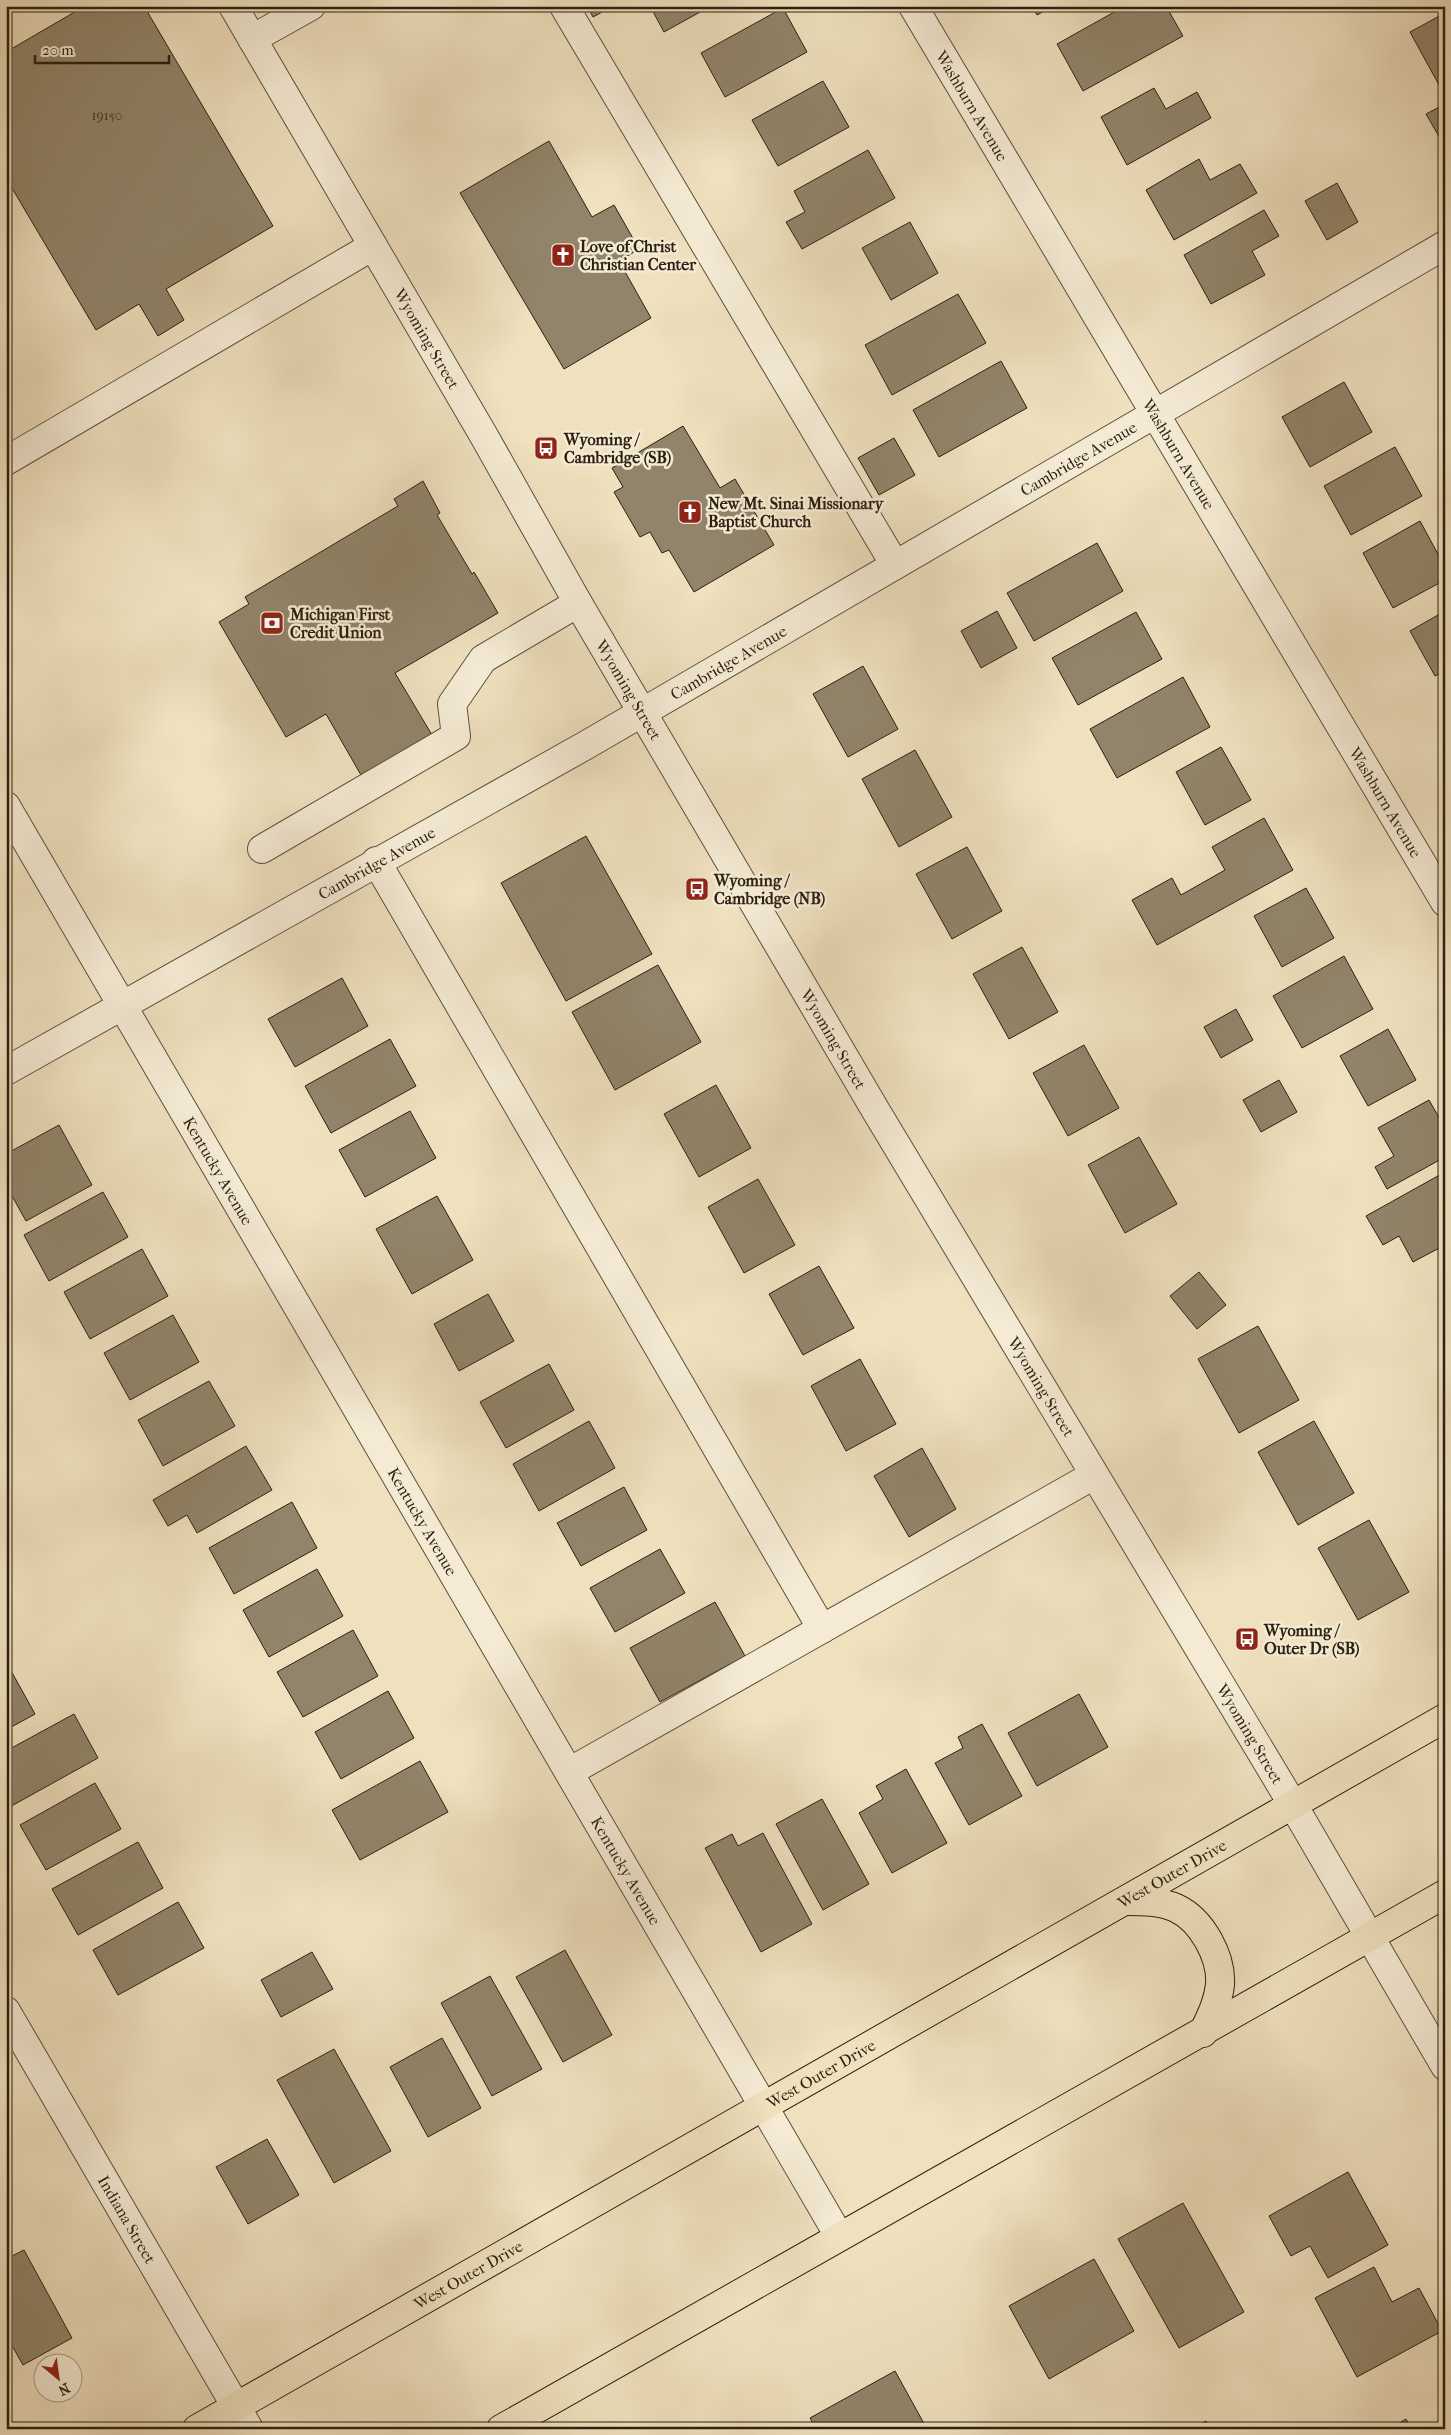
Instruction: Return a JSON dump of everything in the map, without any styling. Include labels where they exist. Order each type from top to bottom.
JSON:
[{"type":"main road","name":"West Outer Drive","points":[[197,2429],[243,2418],[763,2106],[1445,1718]]},
{"type":"main road","points":[[501,2429],[839,2236],[1203,2033],[1445,1894]]},
{"type":"main road","points":[[1126,1901],[1152,1901],[1176,1908],[1194,1921],[1208,1940],[1217,1961],[1220,1985],[1214,2010],[1203,2033]]},
{"type":"street","name":"Wyoming Street","points":[[233,6],[484,436],[578,603],[876,1111],[1293,1805],[1445,2066]]},
{"type":"street","points":[[252,39],[311,6]]},
{"type":"street","points":[[564,6],[895,565]]},
{"type":"street","name":"Washburn Avenue","points":[[913,6],[1445,902]]},
{"type":"street","name":"Cambridge Avenue","points":[[6,1071],[643,711],[1445,245]]},
{"type":"street","points":[[6,461],[373,246]]},
{"type":"street","points":[[262,850],[456,736],[452,704],[483,659],[578,603]]},
{"type":"street","name":"Kentucky Avenue","points":[[6,806],[839,2236]]},
{"type":"street","points":[[376,861],[822,1629]]},
{"type":"street","points":[[569,1772],[1094,1475]]},
{"type":"street","name":"Indiana Street","points":[[6,2011],[243,2418]]},
{"type":"building","points":[[85,6],[144,6],[273,226],[166,289],[184,320],[158,336],[139,304],[96,330],[6,178],[6,52]]},
{"type":"building","points":[[587,6],[613,6],[593,17]]},
{"type":"building","points":[[650,6],[711,6],[664,32]]},
{"type":"building","points":[[1032,6],[1054,6],[1037,15]]},
{"type":"building","points":[[1125,6],[1166,6],[1183,36],[1083,91],[1057,44]]},
{"type":"building","points":[[783,8],[807,52],[725,97],[701,53]]},
{"type":"building","points":[[1445,13],[1445,82],[1439,85],[1410,32]]},
{"type":"building","points":[[823,81],[849,127],[778,166],[752,120]]},
{"type":"building","points":[[1154,88],[1166,109],[1197,92],[1211,118],[1127,165],[1101,117]]},
{"type":"building","points":[[1445,104],[1445,147],[1426,114]]},
{"type":"building","name":"Love of Christ Christian Center","points":[[549,141],[592,217],[614,205],[639,249],[619,261],[651,318],[564,369],[460,193]]},
{"type":"building","points":[[868,150],[895,198],[802,249],[786,222],[805,212],[794,191]]},
{"type":"building","points":[[1199,159],[1210,180],[1240,164],[1257,193],[1174,240],[1146,190]]},
{"type":"building","points":[[1337,183],[1358,222],[1327,240],[1305,201]]},
{"type":"building","points":[[1264,210],[1279,236],[1252,251],[1265,275],[1211,304],[1184,255]]},
{"type":"building","points":[[910,222],[938,273],[891,300],[862,248]]},
{"type":"building","points":[[958,294],[986,343],[892,395],[865,345]]},
{"type":"building","points":[[1001,361],[1027,408],[939,457],[913,410]]},
{"type":"building","points":[[1344,382],[1372,432],[1310,467],[1282,417]]},
{"type":"building","name":"New Mt. Sinai Missionary Baptist Church","points":[[683,426],[720,488],[735,479],[774,545],[694,592],[669,550],[662,553],[650,532],[640,537],[614,492],[623,487],[612,468]]},
{"type":"building","points":[[894,438],[915,475],[879,495],[858,458]]},
{"type":"building","points":[[1395,447],[1422,496],[1351,535],[1324,486]]},
{"type":"building","points":[[423,481],[440,513],[437,515],[498,613],[395,673],[435,740],[365,782],[326,714],[286,737],[219,622],[249,604],[245,597],[398,506],[394,499]]},
{"type":"building","points":[[1420,521],[1445,567],[1445,580],[1393,608],[1363,553]]},
{"type":"building","points":[[1097,543],[1123,591],[1034,641],[1007,593]]},
{"type":"building","points":[[997,611],[1017,648],[981,668],[961,631]]},
{"type":"building","points":[[1445,611],[1445,671],[1435,676],[1410,631]]},
{"type":"building","points":[[1136,612],[1162,659],[1078,705],[1052,658]]},
{"type":"building","points":[[863,666],[898,729],[848,757],[813,694]]},
{"type":"building","points":[[1183,677],[1210,727],[1117,778],[1090,729]]},
{"type":"building","points":[[1221,747],[1251,800],[1205,825],[1176,772]]},
{"type":"building","points":[[915,750],[952,817],[899,847],[862,779]]},
{"type":"building","points":[[1264,818],[1293,870],[1157,945],[1132,900],[1172,878],[1181,895],[1225,870],[1212,847]]},
{"type":"building","points":[[586,836],[652,954],[566,1001],[501,883]]},
{"type":"building","points":[[967,847],[1002,911],[952,939],[916,874]]},
{"type":"building","points":[[1306,888],[1334,938],[1282,967],[1254,916]]},
{"type":"building","points":[[1022,947],[1058,1012],[1009,1039],[973,974]]},
{"type":"building","points":[[1344,956],[1373,1009],[1302,1048],[1273,996]]},
{"type":"building","points":[[658,965],[701,1042],[615,1090],[572,1012]]},
{"type":"building","points":[[342,978],[368,1026],[295,1067],[268,1019]]},
{"type":"building","points":[[1236,1009],[1253,1040],[1221,1058],[1204,1027]]},
{"type":"building","points":[[1388,1029],[1416,1080],[1368,1106],[1340,1056]]},
{"type":"building","points":[[390,1039],[416,1086],[331,1133],[305,1086]]},
{"type":"building","points":[[1084,1045],[1119,1108],[1068,1136],[1033,1073]]},
{"type":"building","points":[[1279,1080],[1297,1112],[1261,1132],[1243,1100]]},
{"type":"building","points":[[716,1085],[751,1148],[699,1177],[664,1114]]},
{"type":"building","points":[[1429,1100],[1445,1128],[1445,1157],[1387,1189],[1375,1167],[1394,1156],[1378,1128]]},
{"type":"building","points":[[410,1111],[436,1158],[365,1197],[339,1150]]},
{"type":"building","points":[[59,1125],[92,1185],[26,1221],[6,1185],[6,1154]]},
{"type":"building","points":[[1139,1137],[1177,1204],[1125,1233],[1088,1165]]},
{"type":"building","points":[[1445,1172],[1445,1245],[1413,1262],[1399,1236],[1383,1245],[1366,1216]]},
{"type":"building","points":[[758,1179],[795,1245],[744,1273],[708,1207]]},
{"type":"building","points":[[103,1192],[128,1237],[49,1281],[24,1235]]},
{"type":"building","points":[[437,1196],[473,1260],[412,1294],[376,1229]]},
{"type":"building","points":[[142,1249],[168,1296],[90,1339],[64,1292]]},
{"type":"building","points":[[819,1266],[854,1328],[803,1355],[769,1294]]},
{"type":"building","points":[[1199,1272],[1226,1305],[1197,1329],[1170,1296]]},
{"type":"building","points":[[488,1294],[514,1341],[459,1371],[434,1324]]},
{"type":"building","points":[[173,1315],[199,1362],[130,1400],[104,1353]]},
{"type":"building","points":[[1258,1326],[1299,1400],[1239,1433],[1198,1359]]},
{"type":"building","points":[[860,1359],[896,1424],[846,1451],[811,1386]]},
{"type":"building","points":[[549,1364],[574,1410],[506,1448],[480,1402]]},
{"type":"building","points":[[209,1381],[235,1426],[163,1466],[138,1420]]},
{"type":"building","points":[[589,1421],[615,1468],[539,1511],[513,1464]]},
{"type":"building","points":[[1314,1421],[1354,1493],[1298,1525],[1258,1452]]},
{"type":"building","points":[[246,1446],[272,1490],[197,1533],[187,1515],[168,1526],[153,1500]]},
{"type":"building","points":[[922,1448],[956,1509],[909,1537],[874,1476]]},
{"type":"building","points":[[624,1487],[647,1530],[581,1566],[557,1523]]},
{"type":"building","points":[[292,1502],[317,1548],[234,1594],[209,1548]]},
{"type":"building","points":[[1369,1520],[1409,1592],[1358,1620],[1318,1548]]},
{"type":"building","points":[[660,1549],[685,1593],[615,1632],[590,1588]]},
{"type":"building","points":[[317,1569],[343,1616],[269,1657],[243,1610]]},
{"type":"building","points":[[715,1602],[745,1656],[660,1702],[630,1648]]},
{"type":"building","points":[[353,1630],[378,1676],[303,1717],[277,1672]]},
{"type":"building","points":[[10,1669],[35,1714],[6,1730],[6,1670]]},
{"type":"building","points":[[388,1691],[414,1738],[341,1779],[315,1732]]},
{"type":"building","points":[[1079,1694],[1108,1747],[1037,1786],[1008,1733]]},
{"type":"building","points":[[74,1714],[98,1758],[6,1809],[6,1751]]},
{"type":"building","points":[[982,1724],[1022,1796],[969,1825],[935,1763],[963,1748],[958,1737]]},
{"type":"building","points":[[420,1761],[448,1812],[360,1860],[332,1810]]},
{"type":"building","points":[[906,1769],[947,1843],[892,1873],[859,1813],[883,1799],[876,1786]]},
{"type":"building","points":[[95,1783],[121,1829],[46,1870],[20,1825]]},
{"type":"building","points":[[822,1799],[869,1884],[823,1910],[776,1824]]},
{"type":"building","points":[[763,1833],[812,1924],[761,1952],[705,1848],[732,1834],[738,1846]]},
{"type":"building","points":[[138,1842],[163,1888],[78,1935],[52,1889]]},
{"type":"building","points":[[178,1902],[204,1948],[118,1995],[93,1950]]},
{"type":"building","points":[[565,1950],[612,2035],[563,2062],[516,1977]]},
{"type":"building","points":[[312,1952],[333,1989],[281,2017],[261,1980]]},
{"type":"building","points":[[490,1976],[542,2069],[492,2096],[441,2003]]},
{"type":"building","points":[[442,2038],[481,2108],[428,2137],[390,2067]]},
{"type":"building","points":[[334,2049],[391,2151],[334,2183],[277,2080]]},
{"type":"building","points":[[267,2139],[299,2195],[248,2224],[216,2167]]},
{"type":"building","points":[[1348,2172],[1388,2245],[1328,2278],[1310,2246],[1291,2256],[1269,2216]]},
{"type":"building","points":[[1183,2203],[1244,2312],[1179,2348],[1118,2239]]},
{"type":"building","points":[[24,2250],[72,2338],[47,2352],[32,2352],[32,2360],[23,2365],[6,2335],[6,2259]]},
{"type":"building","points":[[1094,2259],[1134,2331],[1049,2379],[1009,2306]]},
{"type":"building","points":[[1374,2267],[1392,2302],[1419,2288],[1442,2331],[1357,2377],[1315,2298]]},
{"type":"building","points":[[895,2371],[927,2429],[816,2429],[810,2418]]},
{"type":"building","points":[[1406,2419],[1411,2429],[1389,2429]]},
{"type":"building","points":[[1206,2421],[1210,2429],[1192,2429]]},
{"type":"place","name":"Love of Christ Christian Center","points":[[563,255]]},
{"type":"place","name":"Wyoming / Cambridge (SB)","points":[[546,448]]},
{"type":"place","name":"New Mt. Sinai Missionary Baptist Church","points":[[690,512]]},
{"type":"place","name":"Michigan First Credit Union","points":[[272,623]]},
{"type":"place","name":"Wyoming / Cambridge (NB)","points":[[697,889]]},
{"type":"place","name":"Wyoming / Outer Dr (SB)","points":[[1247,1639]]}]
